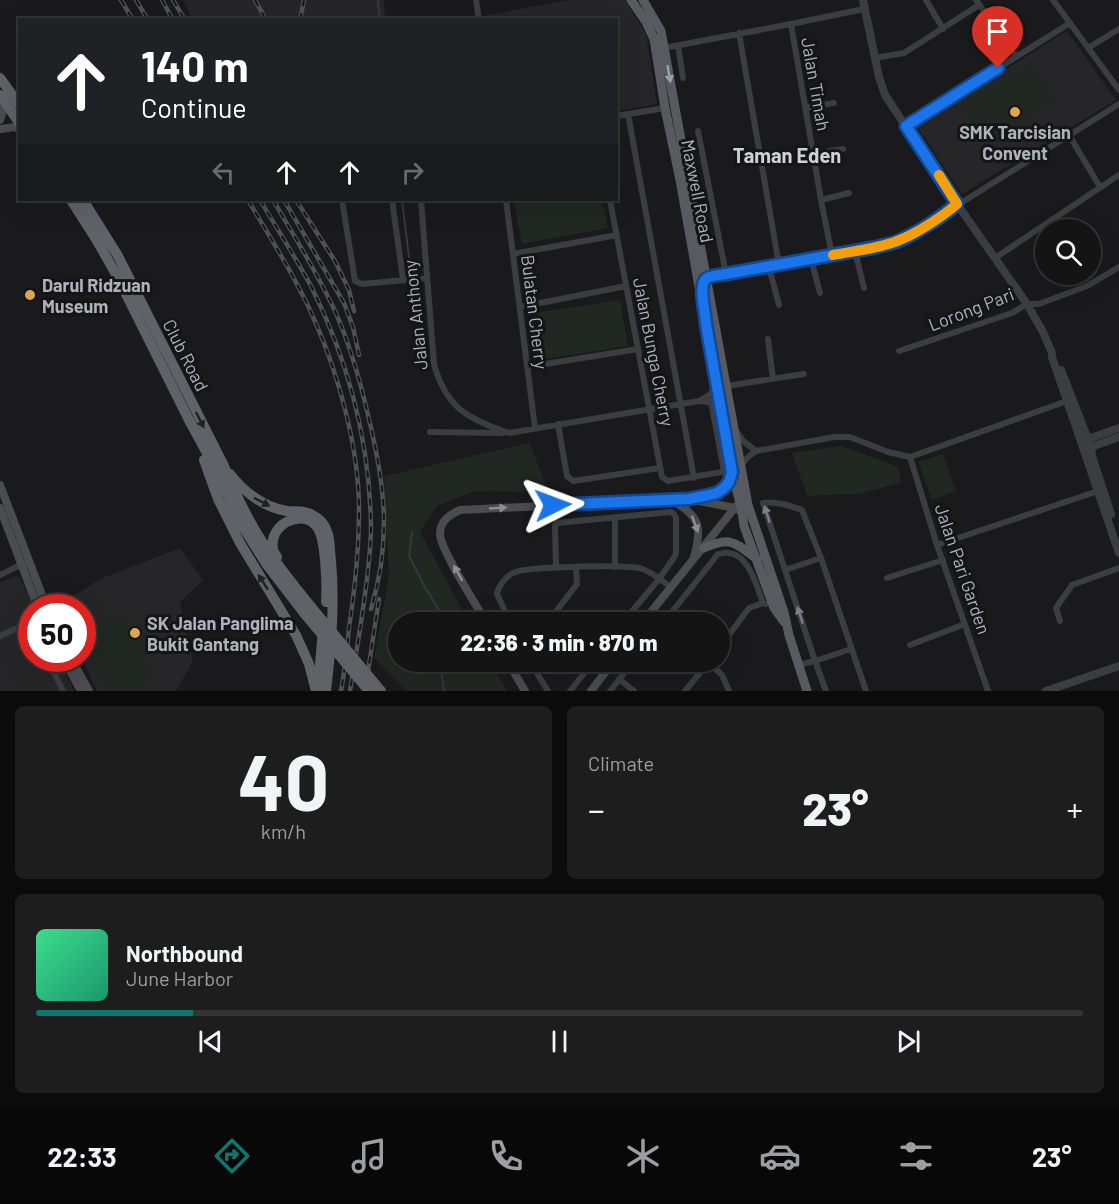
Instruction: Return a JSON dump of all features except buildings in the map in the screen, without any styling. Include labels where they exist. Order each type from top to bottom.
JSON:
[{"type":"highway","points":[[0,78],[18,103]]},
{"type":"highway","points":[[1,97],[18,121]]},
{"type":"highway","name":"Club Road","points":[[72,201],[117,276],[189,420],[218,465]]},
{"type":"highway","name":"Club Road","points":[[84,201],[122,264],[218,465]]},
{"type":"highway","points":[[189,420],[218,499],[254,568],[296,635],[309,664],[317,691]]},
{"type":"highway","points":[[218,465],[274,561],[292,584]]},
{"type":"highway","points":[[218,465],[240,522],[267,565],[378,691]]},
{"type":"highway","points":[[218,465],[241,487],[265,505],[309,513],[320,520],[325,527],[330,545],[333,585],[330,662],[326,691]]},
{"type":"highway","points":[[308,611],[273,549],[273,539],[277,530],[283,523],[299,518],[307,519],[318,528],[324,554],[326,596],[317,691]]},
{"type":"main road","name":"Maxwell Road","points":[[633,0],[654,39],[720,394],[733,426],[748,505],[786,624]]},
{"type":"main road","name":"Maxwell Road","points":[[643,0],[661,31],[706,278],[720,394],[739,506],[774,608],[786,624]]},
{"type":"main road","points":[[0,120],[4,108],[1,97]]},
{"type":"main road","points":[[0,129],[18,128]]},
{"type":"main road","points":[[694,257],[699,273],[706,278],[701,286],[706,324]]},
{"type":"main road","name":"Maxwell Road","points":[[739,506],[742,488],[741,467]]},
{"type":"main road","points":[[689,499],[721,491],[729,482],[732,472]]},
{"type":"main road","points":[[0,485],[34,594]]},
{"type":"main road","points":[[670,499],[684,507],[695,520],[699,535],[693,560]]},
{"type":"main road","points":[[480,612],[440,536],[444,521],[451,514],[460,510],[689,499],[739,506],[753,522]]},
{"type":"main road","points":[[652,612],[739,506]]},
{"type":"main road","points":[[0,508],[40,594]]},
{"type":"main road","points":[[704,548],[720,541],[728,542],[739,546],[757,558]]},
{"type":"main road","points":[[786,624],[807,691]]},
{"type":"main road","points":[[68,672],[77,691]]},
{"type":"main road","points":[[70,672],[81,691]]},
{"type":"main road","points":[[79,672],[89,691]]},
{"type":"main road","points":[[514,672],[525,691]]},
{"type":"main road","points":[[591,691],[605,672]]},
{"type":"street","points":[[476,0],[479,18]]},
{"type":"street","points":[[926,0],[943,29]]},
{"type":"street","points":[[1053,0],[1119,90]]},
{"type":"street","points":[[874,58],[904,53],[943,29],[977,2],[1016,56]]},
{"type":"street","points":[[664,48],[790,24],[863,4],[874,58],[885,95],[1027,304],[1055,355],[1092,456],[1119,542]]},
{"type":"street","points":[[906,126],[1070,23]]},
{"type":"street","name":"Jalan Timah","points":[[790,24],[832,255]]},
{"type":"street","points":[[1088,48],[1119,29]]},
{"type":"street","points":[[739,33],[779,265]]},
{"type":"street","points":[[678,45],[683,78]]},
{"type":"street","points":[[805,108],[834,103]]},
{"type":"street","points":[[706,278],[896,242],[1119,104]]},
{"type":"street","points":[[618,116],[665,108]]},
{"type":"street","points":[[628,114],[694,478]]},
{"type":"street","points":[[698,130],[726,274]]},
{"type":"street","points":[[1069,135],[1100,187]]},
{"type":"street","points":[[813,154],[843,149]]},
{"type":"street","points":[[995,258],[1119,176]]},
{"type":"street","points":[[821,200],[849,193]]},
{"type":"street","points":[[342,201],[355,281],[362,284],[427,278]]},
{"type":"street","points":[[392,201],[403,279]]},
{"type":"street","name":"Jalan Anthony","points":[[421,201],[434,364],[438,379],[450,400],[467,416],[509,433]]},
{"type":"street","name":"Bulatan Cherry","points":[[506,201],[536,428]]},
{"type":"street","name":"Jalan Bunga Cherry","points":[[610,201],[660,468]]},
{"type":"street","points":[[513,254],[616,235]]},
{"type":"street","points":[[855,251],[864,288]]},
{"type":"street","points":[[812,259],[820,293]]},
{"type":"street","points":[[769,267],[779,305]]},
{"type":"street","name":"Lorong Pari","points":[[899,351],[1012,313],[1027,304],[1040,304],[1087,286],[1119,267]]},
{"type":"street","points":[[520,307],[626,286]]},
{"type":"street","points":[[768,339],[773,379]]},
{"type":"street","points":[[527,367],[638,350]]},
{"type":"street","points":[[430,432],[509,433],[699,401],[773,379],[804,374]]},
{"type":"street","points":[[699,401],[709,395],[720,394]]},
{"type":"street","points":[[558,424],[567,476],[573,481],[660,468],[662,477],[668,481],[694,478],[724,471],[720,394]]},
{"type":"street","points":[[741,467],[756,451],[834,437],[850,437],[888,452],[910,457],[1070,400]]},
{"type":"street","points":[[733,426],[743,441],[756,451]]},
{"type":"street","points":[[1087,444],[1119,428]]},
{"type":"street","points":[[1087,444],[1119,437]]},
{"type":"street","points":[[1087,444],[1098,491],[1119,553]]},
{"type":"street","name":"Jalan Pari Garden","points":[[910,457],[937,545],[988,691]]},
{"type":"street","points":[[937,545],[1098,491]]},
{"type":"street","points":[[826,691],[763,503],[782,504],[802,510],[821,558],[866,691]]},
{"type":"street","points":[[556,568],[556,523],[671,512],[676,518],[676,553],[659,579],[631,612]]},
{"type":"street","points":[[615,517],[615,567]]},
{"type":"street","points":[[672,612],[718,554],[729,552],[748,566],[763,603]]},
{"type":"street","points":[[785,570],[821,558]]},
{"type":"street","points":[[887,578],[943,560]]},
{"type":"street","points":[[0,575],[25,562]]},
{"type":"street","points":[[505,612],[496,594],[510,574],[514,572],[556,568],[642,568],[671,587]]},
{"type":"street","points":[[556,612],[577,584],[576,568]]},
{"type":"street","points":[[1060,621],[1056,608],[1072,585],[1119,568]]},
{"type":"street","points":[[730,634],[749,608],[763,603],[774,608]]},
{"type":"street","points":[[910,645],[965,624]]},
{"type":"street","points":[[0,636],[18,629]]},
{"type":"street","points":[[798,665],[851,649]]},
{"type":"street","points":[[1046,691],[1119,666]]},
{"type":"street","points":[[54,672],[63,691]]},
{"type":"street","points":[[536,672],[548,691]]},
{"type":"street","points":[[570,691],[585,672]]},
{"type":"street","points":[[591,672],[600,679]]},
{"type":"street","points":[[610,691],[625,672]]},
{"type":"street","points":[[685,691],[701,672]]},
{"type":"street","points":[[719,672],[729,691]]},
{"type":"street","points":[[619,679],[634,691]]},
{"type":"shaded area","points":[[183,0],[384,0],[385,18],[192,18]]},
{"type":"shaded area","points":[[569,0],[625,0],[646,34],[657,104],[618,111],[618,18],[483,18],[483,16]]},
{"type":"shaded area","name":"SMK Tarcisian Convent","points":[[1067,31],[1116,100],[962,194],[916,125]]},
{"type":"shaded area","points":[[1033,61],[1056,100],[984,145],[961,105]]},
{"type":"shaded area","points":[[514,201],[602,201],[608,228],[522,244]]},
{"type":"shaded area","points":[[620,300],[628,346],[539,360],[529,314]]},
{"type":"shaded area","points":[[530,443],[548,492],[474,491],[437,506],[420,532],[464,612],[388,612],[388,672],[374,658],[389,576],[384,476]]},
{"type":"shaded area","points":[[841,446],[899,467],[901,483],[858,494],[807,496],[792,453]]},
{"type":"shaded area","points":[[943,454],[956,491],[932,500],[918,462]]},
{"type":"shaded area","name":"SK Jalan Panglima Bukit Gantang","points":[[180,548],[203,580],[180,602],[193,661],[176,691],[97,691],[88,672],[96,672],[96,594],[77,594],[100,579]]},
{"type":"shaded area","points":[[15,576],[20,578],[28,594],[18,594],[18,672],[65,672],[74,691],[0,691],[0,583]]},
{"type":"shaded area","points":[[104,615],[140,621],[152,677],[132,691],[106,691],[96,671],[96,623]]},
{"type":"shaded area","points":[[388,672],[497,672],[507,691],[408,691]]},
{"type":"waterway","points":[[378,0],[380,18]]},
{"type":"waterway","points":[[402,201],[411,274]]},
{"type":"waterway","points":[[412,532],[409,556],[440,612]]},
{"type":"waterway","points":[[441,672],[444,691]]},
{"type":"railway","points":[[121,0],[132,18]]},
{"type":"railway","points":[[136,0],[147,18]]},
{"type":"railway","points":[[162,0],[172,18]]},
{"type":"railway","points":[[173,0],[184,18]]},
{"type":"railway","points":[[255,0],[265,18]]},
{"type":"railway","points":[[300,18],[304,0]]},
{"type":"railway","points":[[249,201],[314,319],[332,364],[351,437],[358,486],[358,539],[355,583],[341,691]]},
{"type":"railway","points":[[261,201],[305,275],[324,315],[346,374],[362,434],[370,496],[371,536],[350,691]]},
{"type":"railway","points":[[274,201],[335,311],[350,350],[365,402],[379,465],[384,512],[382,559],[371,609]]},
{"type":"railway","points":[[285,201],[344,303],[353,327],[359,355]]},
{"type":"railway","points":[[297,201],[335,261],[349,290],[354,311]]},
{"type":"railway","points":[[365,691],[379,599]]},
{"type":"slow traffic","points":[[833,255],[896,242],[951,210],[957,204],[939,175]]},
{"type":"place","name":"SMK Tarcisian Convent","points":[[1015,112]]},
{"type":"place","name":"Darul Ridzuan Museum","points":[[30,295]]},
{"type":"place","name":"SK Jalan Panglima Bukit Gantang","points":[[135,633]]},
{"type":"district","name":"Taman Eden","points":[[787,155]]},
{"type":"route","points":[[553,505],[689,499],[721,491],[729,482],[732,472],[706,324],[701,290],[703,282],[706,278],[896,242],[951,210],[957,204],[906,126],[998,68]]}]
